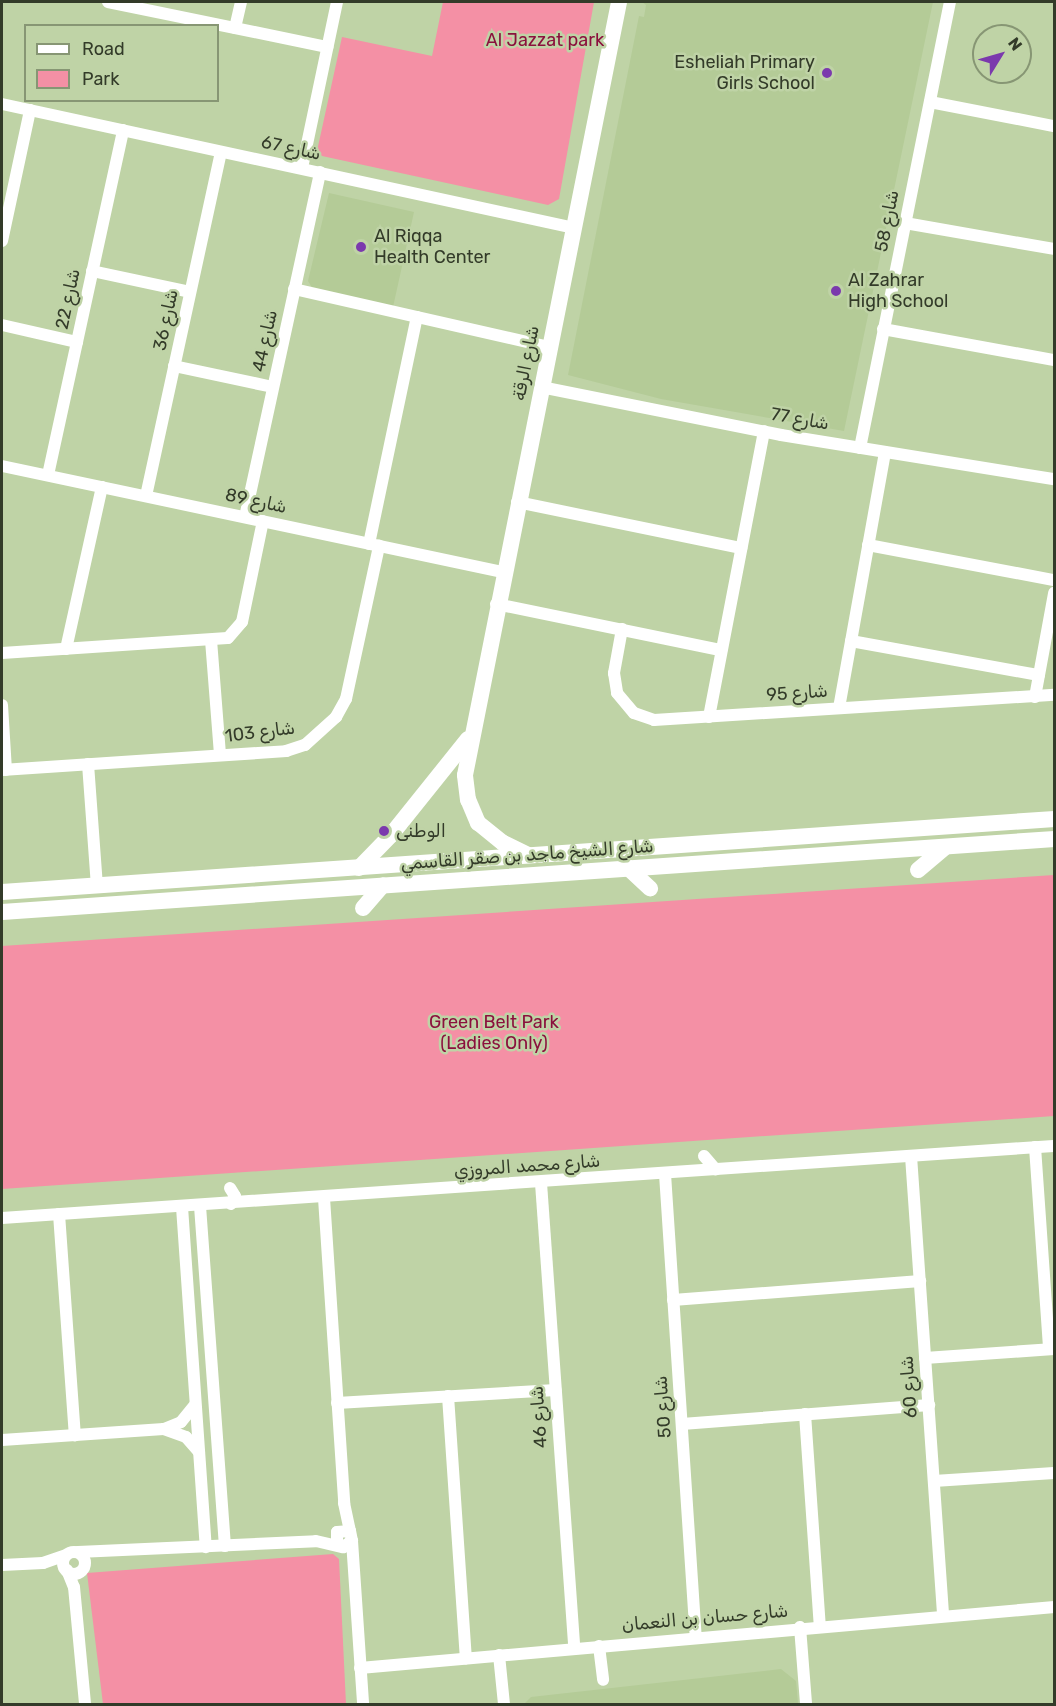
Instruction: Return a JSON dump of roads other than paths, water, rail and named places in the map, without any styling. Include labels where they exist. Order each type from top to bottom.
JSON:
[{"type":"main road","name":"شارع الرقة","points":[[532,857],[492,836],[474,816],[465,783],[471,733],[496,603],[619,2]]},
{"type":"main road","name":"شارع الرقة","points":[[358,868],[448,768],[471,733]]},
{"type":"main road","name":"شارع الشيخ ماجد بن صقر القاسمي","points":[[2,892],[1054,819]]},
{"type":"main road","name":"شارع الشيخ ماجد بن صقر القاسمي","points":[[2,912],[626,866],[944,848],[1054,839]]},
{"type":"main road","points":[[680,864],[689,857],[711,854],[713,848],[708,844]]},
{"type":"main road","points":[[918,870],[944,848]]},
{"type":"main road","points":[[626,866],[650,888]]},
{"type":"main road","points":[[363,908],[382,885]]},
{"type":"main road","points":[[44,910],[41,905],[45,897],[85,892],[97,886]]},
{"type":"street","points":[[108,2],[142,5],[219,24]]},
{"type":"street","points":[[235,28],[241,2]]},
{"type":"street","points":[[302,168],[337,2]]},
{"type":"street","name":"شارع 58","points":[[860,448],[950,2]]},
{"type":"street","points":[[219,24],[327,47]]},
{"type":"street","points":[[930,102],[1054,126]]},
{"type":"street","name":"شارع 67","points":[[2,104],[574,228]]},
{"type":"street","points":[[2,241],[30,110]]},
{"type":"street","name":"شارع 22","points":[[48,475],[123,130]]},
{"type":"street","name":"شارع 36","points":[[146,496],[221,152]]},
{"type":"street","name":"شارع 44","points":[[245,518],[320,172]]},
{"type":"street","points":[[905,222],[1054,249]]},
{"type":"street","points":[[92,271],[190,292]]},
{"type":"street","points":[[294,289],[549,347]]},
{"type":"street","points":[[374,545],[417,317]]},
{"type":"street","points":[[2,325],[77,342]]},
{"type":"street","points":[[883,329],[1054,360]]},
{"type":"street","points":[[174,366],[273,387]]},
{"type":"street","name":"شارع 77","points":[[541,387],[764,431],[1054,479]]},
{"type":"street","points":[[709,717],[764,431]]},
{"type":"street","points":[[839,708],[885,452]]},
{"type":"street","name":"شارع 89","points":[[2,466],[503,573]]},
{"type":"street","points":[[66,649],[102,487]]},
{"type":"street","points":[[517,502],[741,548]]},
{"type":"street","points":[[2,653],[228,638],[240,627],[263,521]]},
{"type":"street","name":"شارع 103","points":[[4,770],[299,748],[316,737],[340,711],[349,693],[374,545]]},
{"type":"street","points":[[868,545],[1054,580]]},
{"type":"street","points":[[1035,697],[1054,593]]},
{"type":"street","points":[[496,603],[721,650]]},
{"type":"street","name":"شارع 95","points":[[622,629],[614,680],[629,709],[654,720],[1054,695]]},
{"type":"street","points":[[211,640],[220,755]]},
{"type":"street","points":[[851,641],[1039,675]]},
{"type":"street","points":[[2,705],[4,770]]},
{"type":"street","points":[[88,764],[97,886]]},
{"type":"street","name":"شارع محمد المروزي","points":[[2,1218],[324,1198],[1054,1146]]},
{"type":"street","points":[[925,1358],[1052,1349],[1035,1147]]},
{"type":"street","points":[[704,1156],[716,1170]]},
{"type":"street","name":"شارع 60","points":[[911,1156],[943,1614]]},
{"type":"street","name":"شارع 50","points":[[665,1174],[696,1637]]},
{"type":"street","name":"شارع 46","points":[[541,1183],[574,1648]]},
{"type":"street","points":[[230,1188],[235,1196],[231,1204]]},
{"type":"street","points":[[324,1198],[344,1533],[352,1567],[363,1704]]},
{"type":"street","points":[[200,1206],[225,1546]]},
{"type":"street","points":[[182,1207],[206,1547]]},
{"type":"street","points":[[59,1214],[75,1435]]},
{"type":"street","points":[[673,1300],[920,1281]]},
{"type":"street","points":[[338,1403],[556,1390]]},
{"type":"street","points":[[448,1396],[466,1658]]},
{"type":"street","points":[[2,1440],[164,1429],[181,1422],[195,1405]]},
{"type":"street","points":[[682,1424],[929,1405]]},
{"type":"street","points":[[805,1414],[820,1626]]},
{"type":"street","points":[[164,1429],[186,1437],[199,1452]]},
{"type":"street","points":[[934,1481],[1054,1473]]},
{"type":"street","points":[[2,1565],[73,1564],[103,1553],[316,1541],[344,1533]]},
{"type":"street","points":[[339,1546],[344,1533]]},
{"type":"street","points":[[316,1541],[339,1546],[352,1567]]},
{"type":"street","points":[[73,1564],[85,1704]]},
{"type":"street","name":"شارع حسان بن النعمان","points":[[360,1668],[943,1614],[1054,1606]]},
{"type":"street","points":[[800,1628],[806,1704]]},
{"type":"street","points":[[599,1646],[603,1680]]},
{"type":"street","points":[[499,1655],[504,1704]]},
{"type":"place","name":"Esheliah Primary Girls School","points":[[827,73]]},
{"type":"place","name":"Al Riqqa Health Center","points":[[361,247]]},
{"type":"place","name":"Al Zahrar High School","points":[[836,291]]},
{"type":"place","name":"الوطنی","points":[[384,831]]},
{"type":"park label","name":"Al Jazzat park","points":[[545,40]]},
{"type":"park label","name":"Green Belt Park (Ladies Only)","points":[[494,1033]]}]
